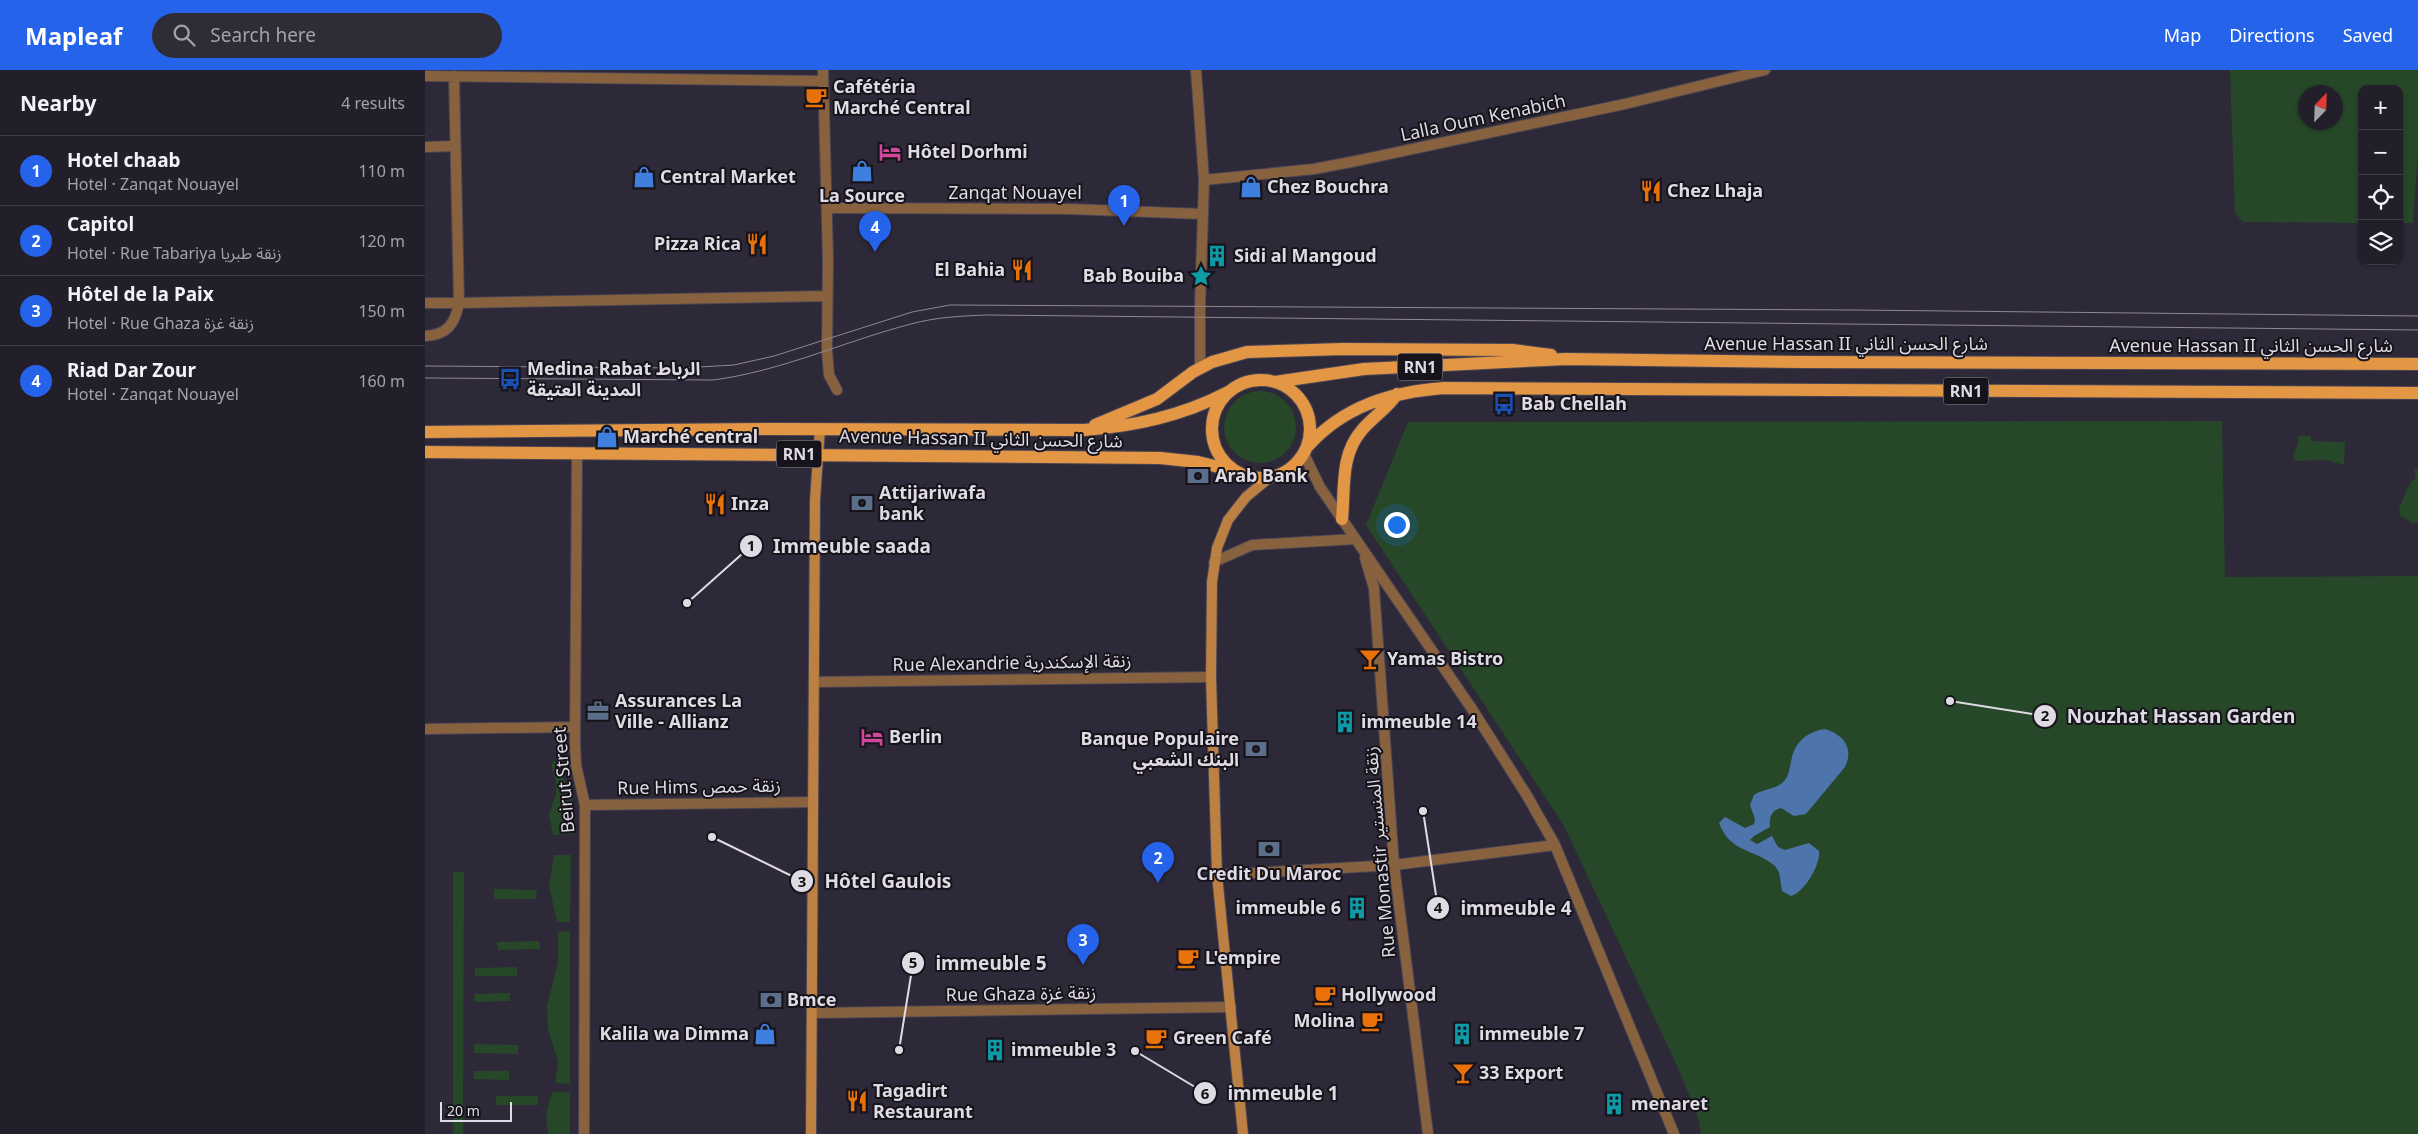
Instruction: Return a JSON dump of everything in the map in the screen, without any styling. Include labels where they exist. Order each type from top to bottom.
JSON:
[{"type":"main road","points":[[1084,430],[1157,398],[1200,368],[1223,358],[1247,352],[1343,349],[1526,350],[1566,359]]},
{"type":"main road","name":"Avenue Hassan II شارع الحسن الثاني","points":[[1275,382],[1364,370],[1566,359],[1803,362],[2418,364]]},
{"type":"main road","name":"RN1","points":[[1228,392],[1245,382],[1265,380],[1275,382]]},
{"type":"main road","points":[[1275,382],[1295,393],[1307,412],[1310,435],[1306,450]]},
{"type":"main road","name":"RN1","points":[[1235,471],[1252,477],[1269,478],[1293,467],[1331,423],[1345,414],[1397,394],[1443,388],[2418,393]]},
{"type":"main road","points":[[1228,392],[1216,408],[1212,434],[1217,450],[1223,460],[1235,471]]},
{"type":"main road","name":"Avenue Hassan II شارع الحسن الثاني","points":[[428,430],[1084,430],[1135,424],[1173,416],[1228,392]]},
{"type":"main road","points":[[1342,519],[1344,470],[1350,449],[1361,430],[1384,410],[1397,394]]},
{"type":"main road","points":[[811,1134],[815,500],[820,429]]},
{"type":"main road","points":[[425,459],[432,452]]},
{"type":"main road","name":"Avenue Hassan II شارع الحسن الثاني","points":[[432,452],[1160,458],[1198,462],[1235,471]]},
{"type":"main road","points":[[1243,1134],[1217,875],[1211,677],[1214,562],[1228,520],[1246,497],[1269,478]]},
{"type":"street","points":[[823,70],[829,375],[837,390]]},
{"type":"street","points":[[1196,70],[1203,180],[1199,306],[1200,368]]},
{"type":"street","name":"Lalla Oum Kenabich","points":[[1203,180],[1314,169],[1356,161],[1625,104],[1765,70]]},
{"type":"street","points":[[425,76],[823,81]]},
{"type":"street","points":[[425,336],[439,335],[447,330],[453,322],[459,303],[454,76]]},
{"type":"street","points":[[425,147],[455,146]]},
{"type":"street","name":"Zanqat Nouayel","points":[[827,208],[1069,209],[1203,214]]},
{"type":"street","points":[[425,303],[827,296]]},
{"type":"street","points":[[1306,450],[1320,487],[1472,709],[1526,794],[1555,845],[1674,1134]]},
{"type":"street","name":"Beirut Street","points":[[577,453],[575,727],[576,765],[585,805],[584,1134]]},
{"type":"street","points":[[1214,562],[1252,545],[1356,539]]},
{"type":"street","name":"Rue Monastir زنقة المنستير","points":[[1356,539],[1367,563],[1374,588],[1394,865],[1428,1134]]},
{"type":"street","name":"Rue Alexandrie زنقة الإسكندرية","points":[[814,682],[1211,677]]},
{"type":"street","points":[[425,729],[575,727]]},
{"type":"street","name":"Rue Hims زنقة حمص","points":[[585,805],[813,802]]},
{"type":"street","points":[[1217,875],[1394,865],[1555,845]]},
{"type":"street","name":"Rue Ghaza زنقة غزة","points":[[813,1013],[1231,1007]]},
{"type":"green space","points":[[2230,70],[2418,70],[2418,151],[2413,223],[2403,223],[2403,85],[2358,85],[2358,223],[2243,222],[2235,213]]},
{"type":"green space","points":[[1260,391],[1280,397],[1290,407],[1296,427],[1290,447],[1280,457],[1260,463],[1240,457],[1230,447],[1224,427],[1230,407],[1240,397]]},
{"type":"green space","points":[[2222,421],[2225,577],[2418,576],[2418,1134],[1701,1134],[1698,1117],[1679,1070],[1563,824],[1366,525],[1408,422]]},
{"type":"green space","points":[[2298,436],[2311,436],[2311,441],[2345,442],[2344,465],[2327,460],[2295,461],[2293,455],[2298,444]]},
{"type":"green space","points":[[2414,469],[2418,469],[2418,522],[2413,523],[2400,516],[2399,508],[2411,481],[2416,479]]},
{"type":"green space","points":[[556,761],[572,797],[572,834],[553,835],[549,814],[556,794],[556,783],[551,763]]},
{"type":"green space","points":[[554,855],[571,855],[570,922],[557,922],[549,886]]},
{"type":"green space","points":[[453,872],[464,872],[463,1134],[453,1134]]},
{"type":"green space","points":[[494,889],[537,890],[536,899],[494,899]]},
{"type":"green space","points":[[570,931],[570,1084],[555,1083],[558,1062],[548,1029],[547,1006],[558,962],[558,932]]},
{"type":"green space","points":[[539,941],[540,949],[498,950],[497,942]]},
{"type":"green space","points":[[517,967],[517,976],[475,976],[475,968]]},
{"type":"green space","points":[[510,993],[510,1001],[475,1002],[474,994]]},
{"type":"green space","points":[[474,1044],[518,1045],[518,1054],[474,1053]]},
{"type":"green space","points":[[474,1071],[509,1071],[509,1080],[474,1079]]},
{"type":"green space","points":[[552,1092],[570,1092],[570,1134],[548,1134],[546,1114]]},
{"type":"green space","points":[[496,1096],[538,1096],[538,1105],[496,1105]]},
{"type":"water","points":[[1825,729],[1842,739],[1848,748],[1848,760],[1845,767],[1806,814],[1794,816],[1781,808],[1778,809],[1771,815],[1770,827],[1750,840],[1757,844],[1772,836],[1778,847],[1785,850],[1809,843],[1819,851],[1819,857],[1811,877],[1801,890],[1791,896],[1782,891],[1779,872],[1775,866],[1736,845],[1724,833],[1719,823],[1725,817],[1745,828],[1754,824],[1755,819],[1750,805],[1754,795],[1782,783],[1788,775],[1794,751],[1800,742],[1814,732]]},
{"type":"tram line","points":[[425,366],[682,368],[734,365],[774,356],[912,312],[950,305],[1854,310],[2418,316]]},
{"type":"tram line","points":[[425,378],[713,380],[739,376],[789,363],[886,331],[920,322],[949,317],[987,315],[2418,330]]},
{"type":"place","name":"Cafétéria Marché Central","points":[[816,97]]},
{"type":"place","name":"Hôtel Dorhmi","points":[[890,152]]},
{"type":"place","name":"La Source","points":[[862,171]]},
{"type":"place","name":"Central Market","points":[[644,177]]},
{"type":"place","name":"Chez Bouchra","points":[[1251,187]]},
{"type":"place","name":"Chez Lhaja","points":[[1651,191]]},
{"type":"place","name":"Hotel chaab","points":[[1124,226]]},
{"type":"place","name":"Pizza Rica","points":[[757,244]]},
{"type":"place","name":"Riad Dar Zour","points":[[875,252]]},
{"type":"place","name":"Sidi al Mangoud","points":[[1217,256]]},
{"type":"place","name":"El Bahia","points":[[1022,270]]},
{"type":"place","name":"Bab Bouiba","points":[[1201,276]]},
{"type":"place","name":"Medina Rabat الرباط المدينة العتيقة","points":[[510,379]]},
{"type":"place","name":"Bab Chellah","points":[[1504,404]]},
{"type":"place","name":"Marché central","points":[[607,437]]},
{"type":"place","name":"Arab Bank","points":[[1198,476]]},
{"type":"place","name":"Attijariwafa bank","points":[[862,503]]},
{"type":"place","name":"Inza","points":[[715,504]]},
{"type":"place","name":"Immeuble saada","points":[[687,603]]},
{"type":"place","name":"Yamas Bistro","points":[[1370,659]]},
{"type":"place","name":"Nouzhat Hassan Garden","points":[[1950,701]]},
{"type":"place","name":"Assurances La Ville - Allianz","points":[[598,711]]},
{"type":"place","name":"immeuble 14","points":[[1345,722]]},
{"type":"place","name":"Berlin","points":[[872,737]]},
{"type":"place","name":"Banque Populaire البنك الشعبي","points":[[1256,749]]},
{"type":"place","name":"immeuble 4","points":[[1423,811]]},
{"type":"place","name":"Hôtel Gaulois","points":[[712,837]]},
{"type":"place","name":"Credit Du Maroc","points":[[1269,849]]},
{"type":"place","name":"Capitol","points":[[1158,883]]},
{"type":"place","name":"immeuble 6","points":[[1357,908]]},
{"type":"place","name":"L'empire","points":[[1188,958]]},
{"type":"place","name":"Hôtel de la Paix","points":[[1083,965]]},
{"type":"place","name":"Hollywood","points":[[1325,995]]},
{"type":"place","name":"Bmce","points":[[771,1000]]},
{"type":"place","name":"Molina","points":[[1372,1021]]},
{"type":"place","name":"Kalila wa Dimma","points":[[765,1034]]},
{"type":"place","name":"immeuble 7","points":[[1462,1034]]},
{"type":"place","name":"Green Café","points":[[1156,1038]]},
{"type":"place","name":"immeuble 5","points":[[899,1050]]},
{"type":"place","name":"immeuble 3","points":[[995,1050]]},
{"type":"place","name":"immeuble 1","points":[[1135,1051]]},
{"type":"place","name":"33 Export","points":[[1463,1073]]},
{"type":"place","name":"Tagadirt Restaurant","points":[[857,1101]]},
{"type":"place","name":"menaret","points":[[1614,1104]]}]
